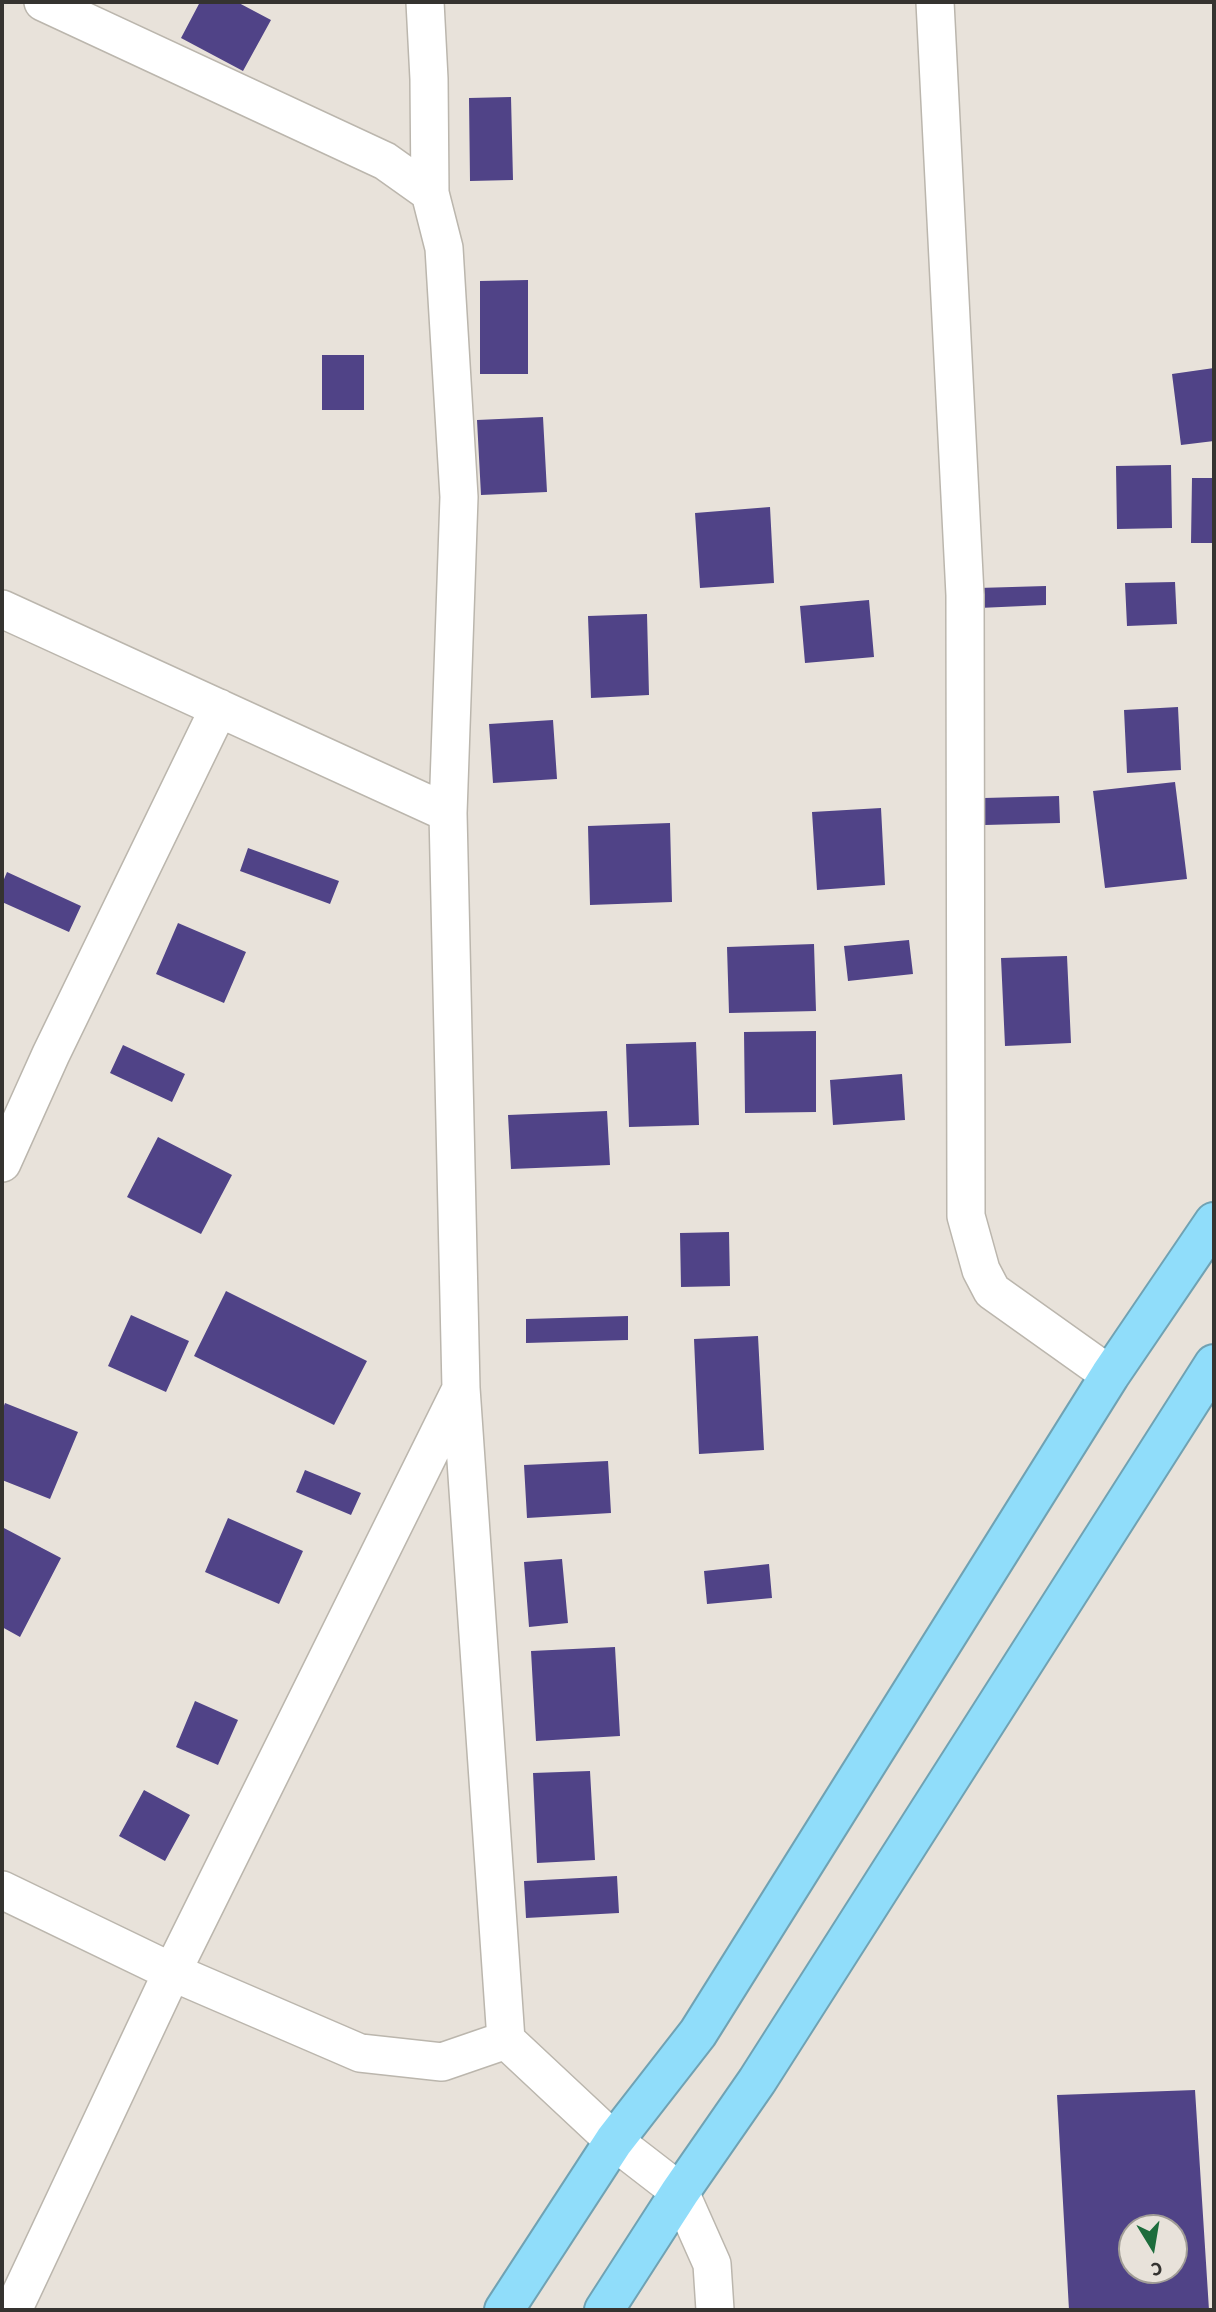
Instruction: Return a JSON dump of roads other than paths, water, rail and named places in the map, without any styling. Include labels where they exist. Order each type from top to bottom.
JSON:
[{"type":"highway","points":[[504,2310],[614,2141],[698,2033],[1110,1375],[1214,1222]]},
{"type":"highway","points":[[604,2310],[680,2192],[757,2081],[1214,1364]]},
{"type":"street","points":[[43,2],[385,161],[430,193]]},
{"type":"street","points":[[425,2],[430,193],[444,248],[459,497],[449,813],[461,1388],[506,2040],[614,2141],[680,2192],[712,2264],[715,2310]]},
{"type":"street","points":[[936,2],[965,596],[966,1216],[981,1270],[992,1291],[1110,1375]]},
{"type":"street","points":[[2,609],[449,813]]},
{"type":"street","points":[[2,1163],[51,1054],[219,708]]},
{"type":"street","points":[[13,2310],[172,1972],[461,1388]]},
{"type":"street","points":[[2,1890],[172,1972],[360,2053],[442,2062],[506,2040]]}]
